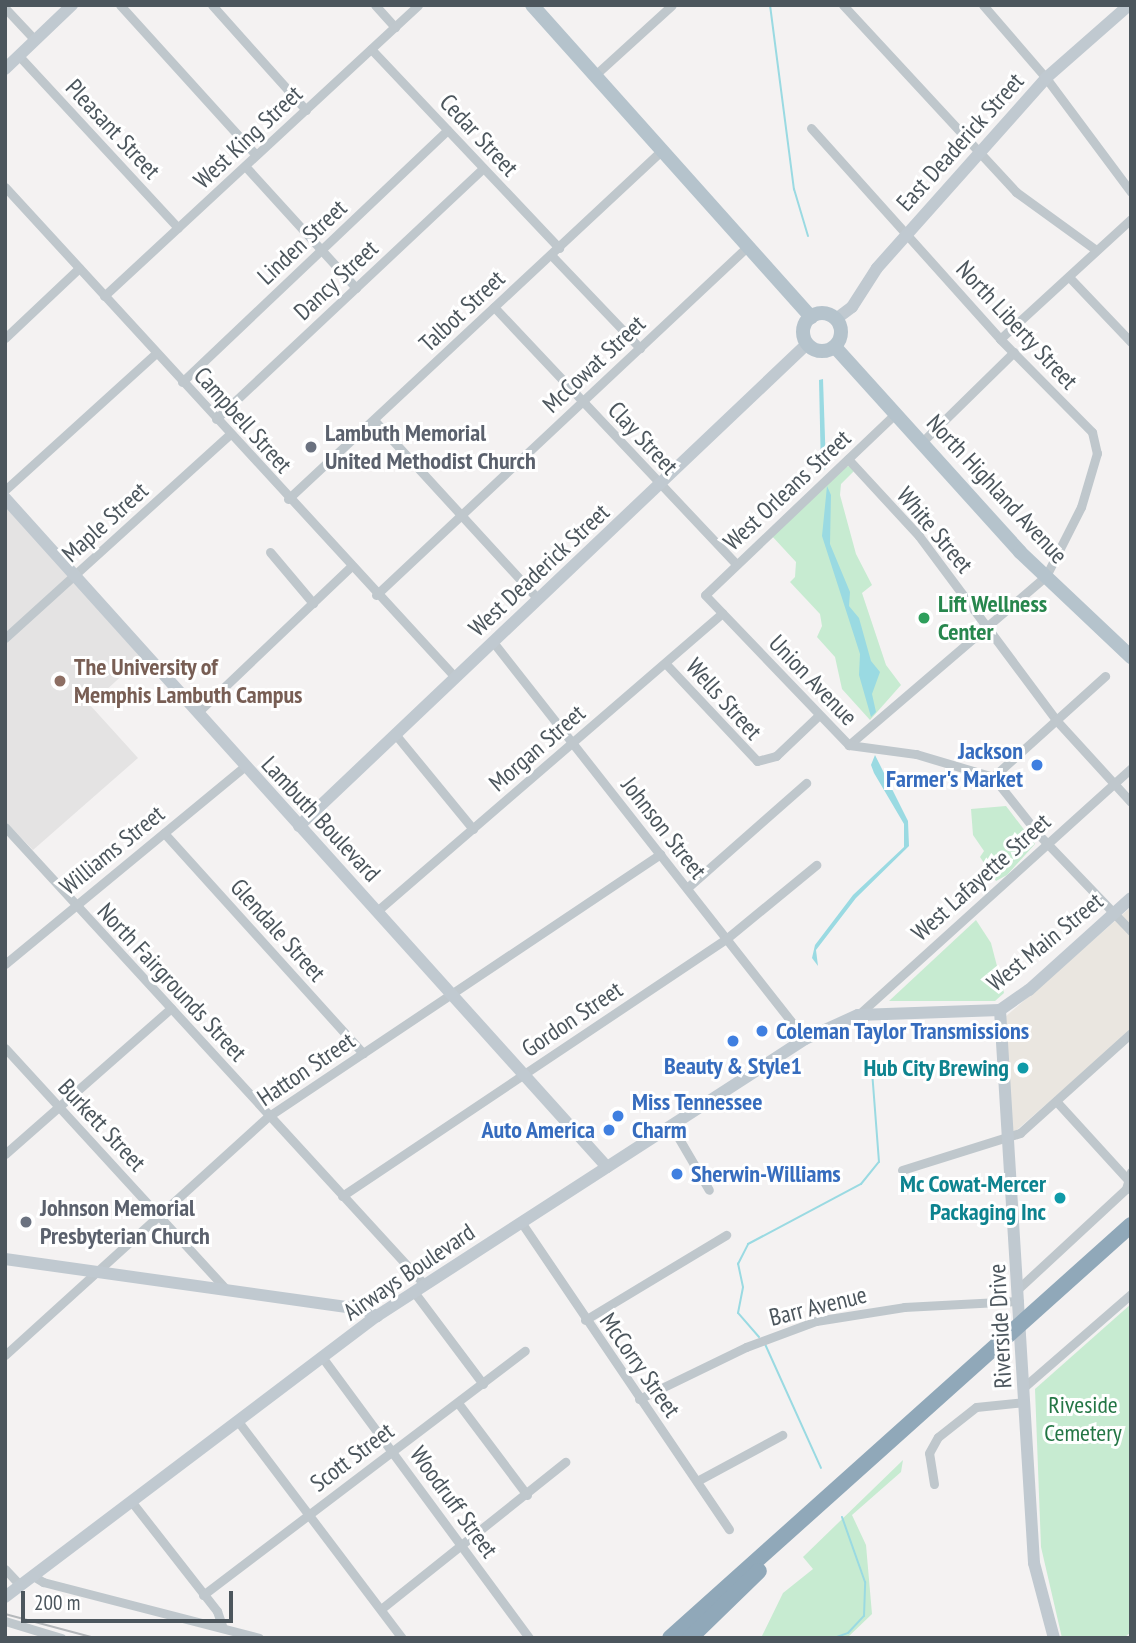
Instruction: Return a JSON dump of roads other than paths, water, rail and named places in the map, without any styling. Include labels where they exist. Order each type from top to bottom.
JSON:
[{"type":"highway","points":[[690,1638],[1131,1225]]},
{"type":"highway","points":[[1046,1307],[1131,1237]]},
{"type":"highway","points":[[670,1638],[1003,1346]]},
{"type":"main road","points":[[532,5],[811,317]]},
{"type":"main road","points":[[824,313],[836,318],[841,330],[835,347],[818,351],[807,344],[803,333],[811,317],[824,313]]},
{"type":"main road","name":"North Highland Avenue","points":[[835,347],[1045,576],[1129,652]]},
{"type":"street","points":[[5,69],[72,5]]},
{"type":"street","points":[[120,5],[256,155]]},
{"type":"street","points":[[212,5],[306,110]]},
{"type":"street","points":[[375,5],[395,27]]},
{"type":"street","name":"West King Street","points":[[104,296],[418,5]]},
{"type":"street","points":[[594,76],[672,5]]},
{"type":"street","points":[[843,5],[1016,192],[1096,250]]},
{"type":"street","points":[[983,5],[1046,78],[1131,192]]},
{"type":"street","name":"East Deaderick Street","points":[[836,318],[852,307],[907,233],[1046,78],[1129,5]]},
{"type":"street","points":[[5,8],[35,40]]},
{"type":"street","name":"Cedar Street","points":[[371,49],[559,248]]},
{"type":"street","name":"Pleasant Street","points":[[19,56],[178,228]]},
{"type":"street","name":"North Liberty Street","points":[[811,128],[1000,339],[1092,432],[1097,453],[1081,507],[1045,576],[988,629],[849,745]]},
{"type":"street","name":"Linden Street","points":[[182,382],[448,130]]},
{"type":"street","name":"Talbot Street","points":[[288,499],[661,151]]},
{"type":"street","points":[[245,166],[356,288]]},
{"type":"street","name":"Dancy Street","points":[[216,419],[483,168]]},
{"type":"street","name":"Campbell Street","points":[[5,187],[376,595],[455,677]]},
{"type":"street","points":[[1000,339],[1131,219]]},
{"type":"street","name":"McCowat Street","points":[[376,595],[747,247]]},
{"type":"street","points":[[551,255],[640,348]]},
{"type":"street","points":[[5,338],[79,268]]},
{"type":"street","points":[[1069,276],[1131,342]]},
{"type":"street","name":"Clay Street","points":[[494,307],[736,565]]},
{"type":"street","name":"West Deaderick Street","points":[[299,826],[538,599],[662,486],[807,344]]},
{"type":"street","points":[[921,443],[1014,352]]},
{"type":"street","points":[[5,490],[156,353]]},
{"type":"street","name":"West Orleans Street","points":[[705,595],[895,414]]},
{"type":"street","points":[[374,420],[538,599]]},
{"type":"street","name":"Maple Street","points":[[5,638],[230,434]]},
{"type":"street","name":"White Street","points":[[848,459],[919,536],[1056,720],[1131,802]]},
{"type":"street","name":"Lambuth Boulevard","points":[[5,498],[198,712],[244,767],[607,1167]]},
{"type":"street","points":[[270,552],[313,603]]},
{"type":"street","points":[[198,712],[351,567]]},
{"type":"street","name":"Union Avenue","points":[[705,595],[818,716],[849,745],[916,754],[993,777]]},
{"type":"street","name":"Morgan Street","points":[[377,911],[667,664],[722,613]]},
{"type":"street","name":"Johnson Street","points":[[493,642],[805,1038]]},
{"type":"street","name":"Wells Street","points":[[667,664],[757,761],[776,757],[818,716]]},
{"type":"street","points":[[1105,676],[993,777],[1047,843],[1131,932]]},
{"type":"street","points":[[395,734],[473,829]]},
{"type":"street","name":"Williams Street","points":[[5,964],[244,767]]},
{"type":"street","name":"West Lafayette Street","points":[[858,1015],[1131,768]]},
{"type":"street","points":[[687,888],[806,783]]},
{"type":"street","name":"North Fairgrounds Street","points":[[5,827],[342,1196],[420,1288],[483,1384]]},
{"type":"street","name":"Glendale Street","points":[[164,833],[363,1053]]},
{"type":"street","name":"Hatton Street","points":[[5,1355],[269,1116],[660,854]]},
{"type":"street","name":"Gordon Street","points":[[342,1196],[726,939],[816,865]]},
{"type":"street","name":"West Main Street","points":[[858,1015],[1000,1010],[1029,990],[1131,898]]},
{"type":"street","points":[[5,1154],[171,1008]]},
{"type":"street","name":"Riverside Drive","points":[[1000,1010],[1034,1563],[1054,1638]]},
{"type":"street","name":"Airways Boulevard","points":[[5,1597],[377,1317],[805,1038],[858,1015]]},
{"type":"street","points":[[902,1170],[1020,1133],[1131,1034]]},
{"type":"street","name":"Burkett Street","points":[[5,1048],[227,1290]]},
{"type":"street","points":[[1019,1295],[1126,1189],[1130,1178],[1056,1101]]},
{"type":"street","points":[[671,1125],[709,1190]]},
{"type":"street","name":"McCorry Street","points":[[522,1222],[585,1320],[729,1528]]},
{"type":"street","points":[[585,1320],[726,1235]]},
{"type":"street","points":[[5,1259],[363,1310],[377,1317]]},
{"type":"street","points":[[1024,1387],[1131,1294]]},
{"type":"street","name":"Barr Avenue","points":[[639,1399],[757,1342],[851,1312],[1019,1295]]},
{"type":"street","name":"Scott Street","points":[[203,1595],[525,1351]]},
{"type":"street","name":"Woodruff Street","points":[[322,1357],[462,1543],[529,1638]]},
{"type":"street","points":[[458,1402],[527,1495]]},
{"type":"street","points":[[934,1484],[929,1453],[937,1437],[976,1406],[1025,1402]]},
{"type":"street","points":[[237,1420],[402,1638]]},
{"type":"street","points":[[697,1481],[782,1436]]},
{"type":"street","points":[[381,1609],[565,1462]]},
{"type":"street","points":[[131,1501],[203,1595],[223,1628]]},
{"type":"street","points":[[5,1569],[20,1585]]},
{"type":"street","points":[[33,1576],[43,1582],[259,1638]]},
{"type":"street","points":[[5,1621],[61,1638]]},
{"type":"water","points":[[823,379],[826,468],[821,472],[819,380]]},
{"type":"water","points":[[827,486],[831,495],[830,544],[850,592],[849,606],[859,618],[871,661],[880,672],[872,694],[876,712],[871,717],[859,675],[860,654],[822,536]]},
{"type":"water","points":[[875,755],[908,821],[909,846],[856,898],[816,950],[818,966],[812,958],[815,945],[853,895],[904,847],[904,824],[874,773],[871,765]]},
{"type":"waterway","points":[[770,5],[794,189],[808,236]]},
{"type":"waterway","points":[[759,1337],[738,1313],[743,1287],[738,1264],[748,1244],[861,1184],[879,1162],[872,1071]]},
{"type":"waterway","points":[[765,1344],[821,1468]]},
{"type":"waterway","points":[[834,1638],[848,1633],[864,1616],[865,1582],[842,1517]]},
{"type":"railway","points":[[5,1614],[95,1638]]},
{"type":"place","name":"Lambuth Memorial United Methodist Church","points":[[311,447]]},
{"type":"place","name":"Lift Wellness Center","points":[[924,618]]},
{"type":"place","name":"The University of Memphis Lambuth Campus","points":[[60,681]]},
{"type":"place","name":"Jackson Farmer's Market","points":[[1037,765]]},
{"type":"place","name":"Coleman Taylor Transmissions","points":[[762,1031]]},
{"type":"place","name":"Beauty & Style1","points":[[733,1041]]},
{"type":"place","name":"Hub City Brewing","points":[[1023,1068]]},
{"type":"place","name":"Miss Tennessee Charm","points":[[618,1116]]},
{"type":"place","name":"Auto America","points":[[609,1130]]},
{"type":"place","name":"Sherwin-Williams","points":[[677,1174]]},
{"type":"place","name":"Mc Cowat-Mercer Packaging Inc","points":[[1060,1198]]},
{"type":"place","name":"Johnson Memorial Presbyterian Church","points":[[26,1222]]},
{"type":"park label","name":"Riveside Cemetery","points":[[1083,1419]]}]
